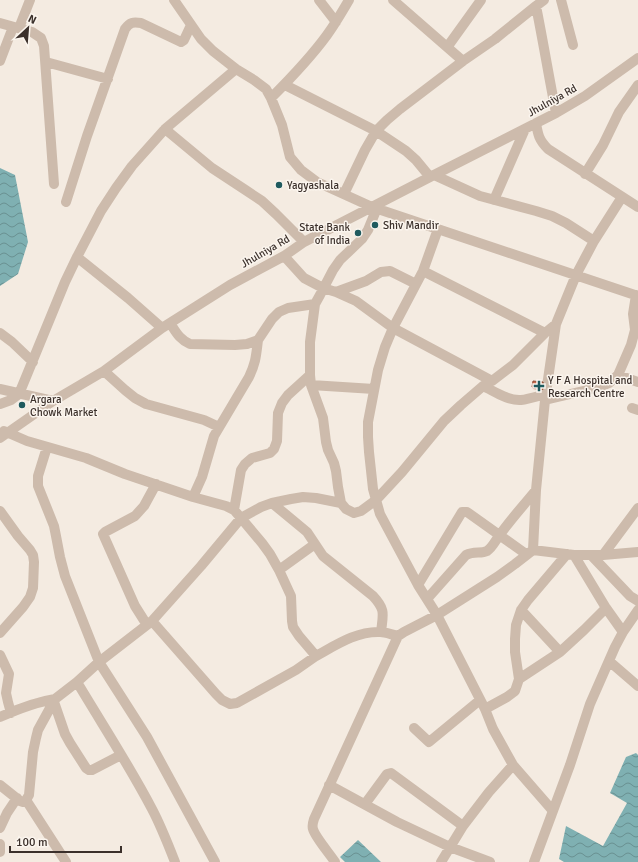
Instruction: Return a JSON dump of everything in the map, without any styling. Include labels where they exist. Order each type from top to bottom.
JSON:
[{"type":"street","points":[[1,56],[30,0]]},
{"type":"street","points":[[319,0],[336,22]]},
{"type":"street","points":[[271,98],[285,85],[314,52],[336,22],[349,0]]},
{"type":"street","points":[[393,0],[463,60]]},
{"type":"street","points":[[448,46],[481,0]]},
{"type":"street","points":[[344,194],[365,150],[376,131],[400,109],[463,60],[496,39],[544,0]]},
{"type":"street","points":[[561,0],[573,45]]},
{"type":"street","points":[[176,1],[201,39],[213,51],[266,90],[271,98],[282,125],[290,156],[301,170],[317,182],[375,208],[637,295],[633,314],[635,330],[632,345],[618,375],[609,383],[600,387],[545,397],[520,400],[512,399],[502,395],[488,384],[393,328],[356,301],[323,288],[304,278],[284,256]]},
{"type":"street","points":[[536,6],[556,113]]},
{"type":"street","points":[[66,202],[125,29],[129,24],[134,22],[141,23],[181,42],[184,40],[191,25]]},
{"type":"street","points":[[0,23],[32,32],[41,38],[44,46],[54,184]]},
{"type":"street","name":"Jhulniya Rd","points":[[3,434],[53,401],[104,371],[166,326],[230,285],[284,256],[304,242],[375,208],[432,176],[556,113],[585,96],[638,58]]},
{"type":"street","points":[[46,62],[108,79]]},
{"type":"street","points":[[0,404],[11,400],[19,394],[65,282],[77,257],[116,188],[132,166],[165,129],[236,69]]},
{"type":"street","points":[[585,174],[603,145],[619,112],[638,84]]},
{"type":"street","points":[[285,85],[376,131],[406,151],[432,176],[480,196],[552,216],[594,241]]},
{"type":"street","points":[[335,862],[313,829],[314,819],[398,636],[437,615],[497,577],[530,552],[545,397],[556,324],[576,275],[594,241],[632,201],[585,174],[548,149],[541,142],[536,123]]},
{"type":"street","points":[[165,129],[212,168],[262,202],[304,242]]},
{"type":"street","points":[[494,200],[525,129]]},
{"type":"street","points":[[375,208],[368,230],[362,239],[340,260],[315,304],[310,342],[310,380],[323,418],[326,442],[334,462],[341,503],[346,509],[354,513],[362,511],[376,500],[402,472],[444,421],[473,394],[513,365],[556,324]]},
{"type":"street","points":[[438,229],[423,271],[393,328],[378,370],[368,422],[373,489],[380,514],[418,585],[437,615],[513,765],[553,811]]},
{"type":"street","points":[[77,257],[166,326],[184,342],[190,344],[235,345],[247,344],[258,340]]},
{"type":"street","points":[[336,292],[366,282],[382,272],[390,271],[416,284]]},
{"type":"street","points":[[423,271],[545,333]]},
{"type":"street","points":[[193,497],[206,466],[214,436],[253,368],[256,359],[258,340],[272,319],[279,312],[288,308],[315,304]]},
{"type":"street","points":[[0,333],[33,362]]},
{"type":"street","points":[[104,371],[135,398],[146,404],[204,420],[219,427]]},
{"type":"street","points":[[618,375],[638,382]]},
{"type":"street","points":[[0,828],[7,813],[22,799],[29,795],[33,752],[38,730],[55,701],[99,662],[149,623],[201,566],[238,514],[241,470],[252,458],[270,453],[274,449],[277,441],[278,413],[288,394],[310,380],[374,389]]},
{"type":"street","points":[[0,389],[53,401]]},
{"type":"street","points":[[3,434],[86,458],[125,474],[193,497],[226,506],[238,514],[270,554],[279,570],[291,596],[293,627],[316,656]]},
{"type":"street","points":[[47,447],[38,476],[38,486],[54,526],[65,576],[99,662],[147,737],[216,862]]},
{"type":"street","points":[[156,484],[144,506],[135,516],[105,532],[103,535],[135,606],[149,623],[222,700],[230,704],[237,704],[296,670],[316,656],[358,635],[368,632],[381,632],[398,636]]},
{"type":"street","points":[[427,598],[466,554],[471,552],[487,551],[492,547],[536,490]]},
{"type":"street","points":[[238,514],[272,503],[303,497],[341,503]]},
{"type":"street","points":[[272,503],[307,532],[323,556],[379,602],[383,612],[381,632]]},
{"type":"street","points":[[603,555],[638,508]]},
{"type":"street","points":[[0,511],[30,550],[33,555],[34,562],[33,588],[30,597],[0,633]]},
{"type":"street","points":[[418,585],[462,512],[467,512],[499,536],[530,552],[591,555],[638,552]]},
{"type":"street","points":[[279,570],[315,544]]},
{"type":"street","points":[[570,554],[623,632]]},
{"type":"street","points":[[414,728],[427,741],[430,742],[483,704],[507,698],[515,691],[519,679],[515,652],[516,625],[521,610],[528,600],[570,554]]},
{"type":"street","points":[[591,555],[630,596],[638,601]]},
{"type":"street","points":[[519,679],[560,652],[606,608]]},
{"type":"street","points":[[521,610],[560,652]]},
{"type":"street","points":[[534,862],[570,765],[590,704],[623,632],[634,624],[638,610]]},
{"type":"street","points":[[0,655],[8,674],[7,697],[11,713]]},
{"type":"street","points":[[609,661],[638,686]]},
{"type":"street","points":[[77,682],[121,754],[152,809],[175,862]]},
{"type":"street","points":[[0,717],[39,703],[55,701]]},
{"type":"street","points":[[55,701],[65,734],[86,768],[92,770],[121,754]]},
{"type":"street","points":[[441,862],[462,826],[513,765]]},
{"type":"street","points":[[365,804],[387,774],[391,773],[462,826]]},
{"type":"street","points":[[0,785],[22,799],[66,862]]},
{"type":"street","points":[[329,785],[397,822],[450,847],[490,862]]},
{"type":"street","points":[[0,844],[0,852]]},
{"type":"water","points":[[0,168],[15,175],[28,242],[18,274],[0,286]]},
{"type":"water","points":[[636,753],[638,755],[638,862],[564,862],[559,859],[566,826],[603,846],[627,803],[610,793],[626,757]]},
{"type":"water","points":[[358,840],[381,862],[345,862],[340,857]]},
{"type":"building","points":[[533,381],[543,382],[542,388],[532,387]]},
{"type":"place","name":"Yagyashala","points":[[279,185]]},
{"type":"place","name":"Shiv Mandir","points":[[375,225]]},
{"type":"place","name":"State Bank of India","points":[[358,233]]},
{"type":"place","name":"Y F A Hospital and Research Centre","points":[[539,386]]},
{"type":"place","name":"Argara Chowk Market","points":[[22,405]]}]
